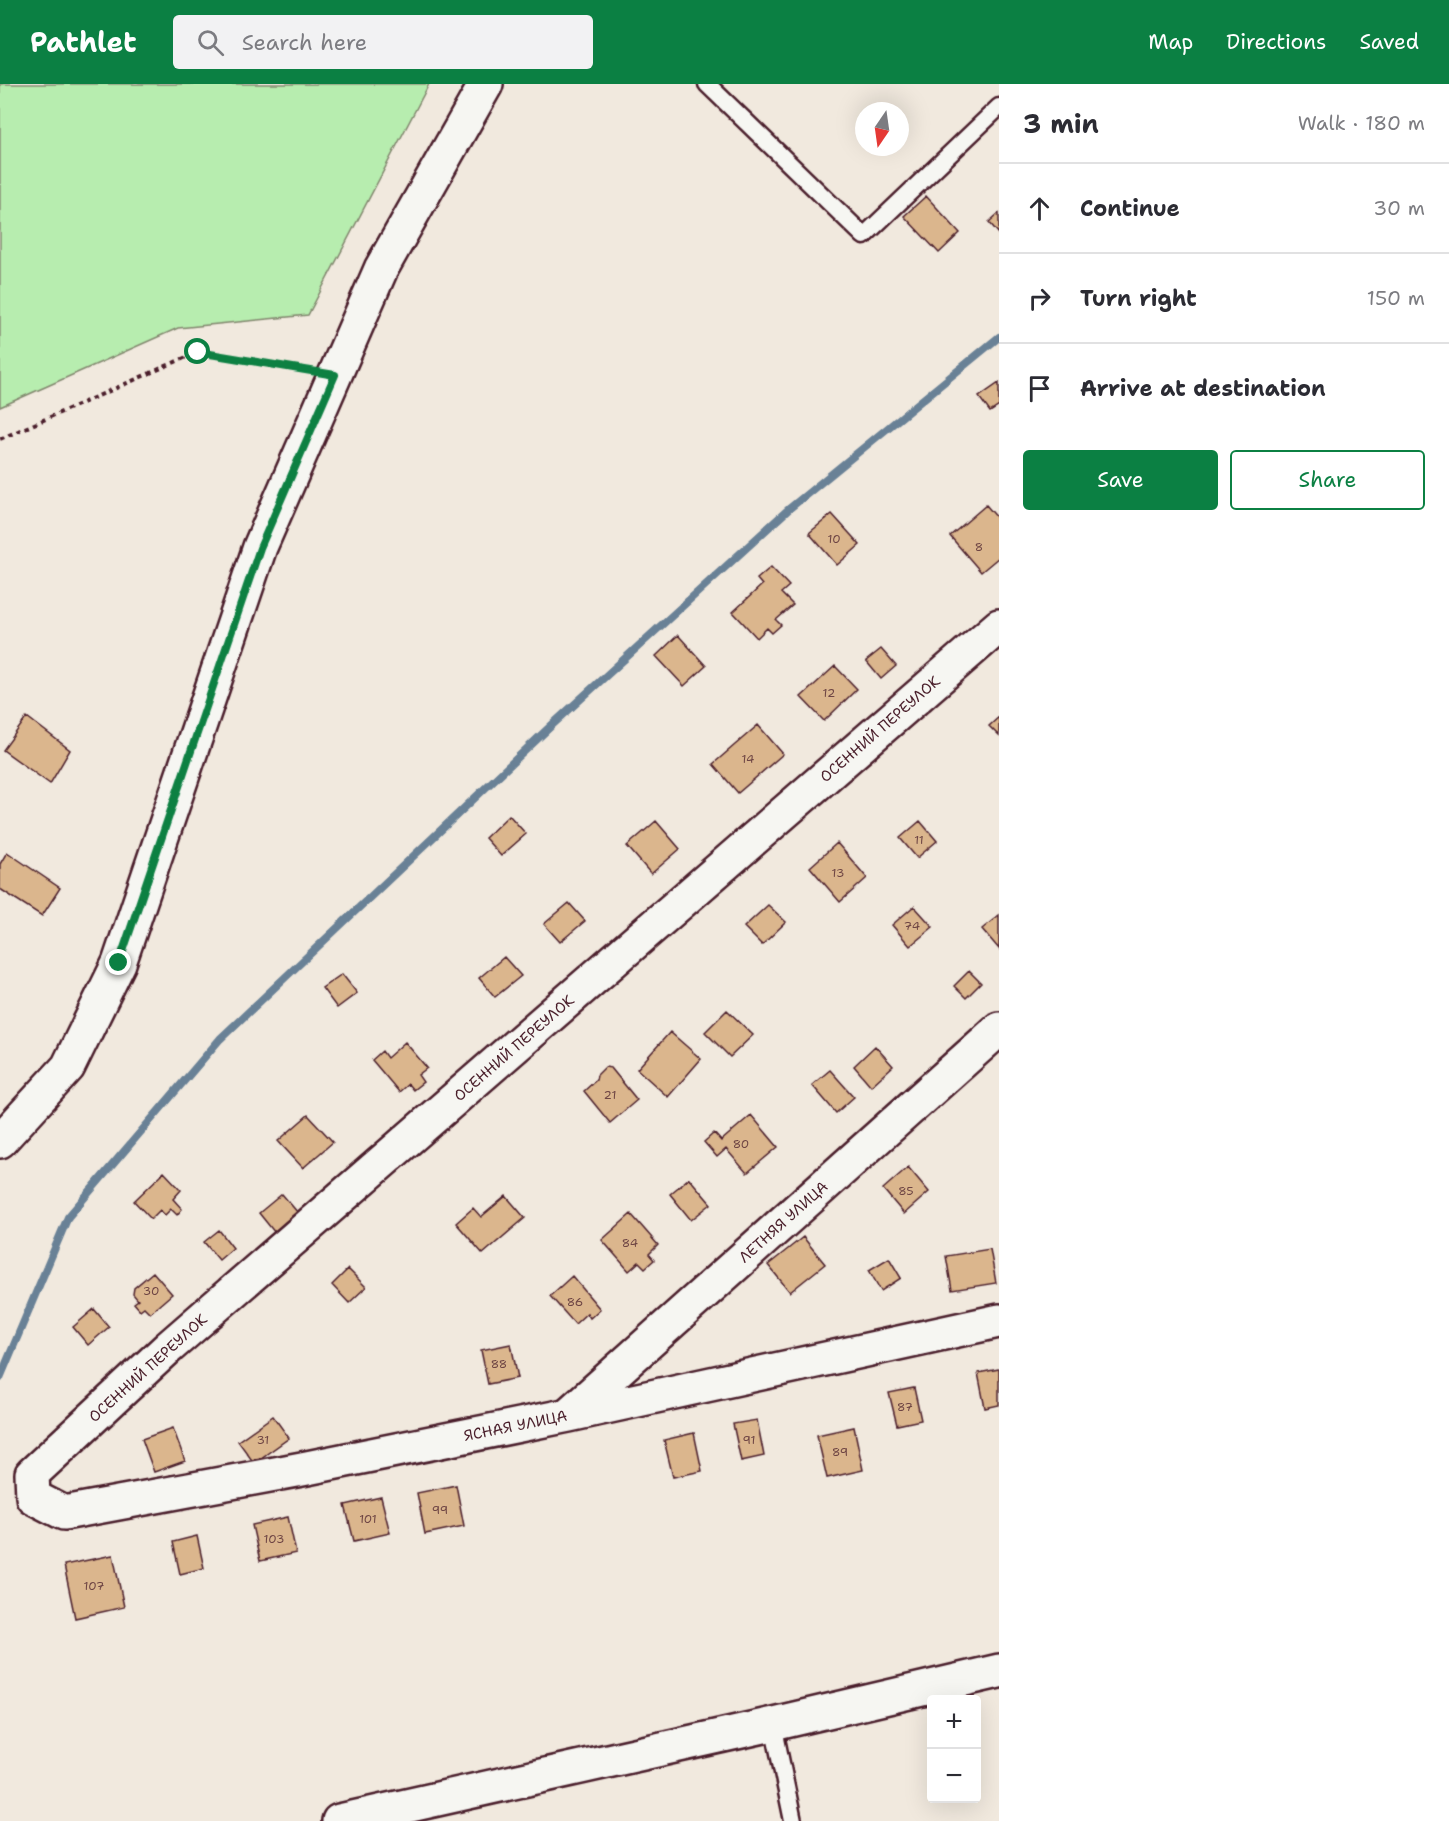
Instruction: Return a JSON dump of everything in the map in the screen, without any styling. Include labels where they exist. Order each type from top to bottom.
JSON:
[{"type":"street","points":[[0,1141],[68,1067],[119,963],[260,548],[381,269],[486,84]]},
{"type":"street","name":"ОСЕННИЙ ПЕРЕУЛОК","points":[[33,1486],[168,1347],[999,626]]},
{"type":"street","name":"ЛЕТНЯЯ УЛИЦА","points":[[569,1415],[999,1029]]},
{"type":"street","name":"ЯСНАЯ УЛИЦА","points":[[33,1486],[64,1513],[302,1469],[569,1415],[999,1321]]},
{"type":"street","points":[[339,1821],[999,1671]]},
{"type":"lane","points":[[707,84],[864,236],[999,107]]},
{"type":"lane","points":[[773,1724],[793,1821]]},
{"type":"path","points":[[0,438],[198,352],[335,375]]},
{"type":"green space","points":[[0,84],[429,84],[308,315],[178,328],[0,407]]},
{"type":"building","points":[[926,196],[960,233],[939,253],[904,216]]},
{"type":"building","points":[[999,213],[999,234],[989,222]]},
{"type":"building","points":[[999,383],[999,406],[990,412],[979,397]]},
{"type":"building","points":[[986,505],[999,520],[999,557],[981,572],[950,536]]},
{"type":"building","points":[[832,514],[860,545],[837,565],[809,533]]},
{"type":"building","points":[[771,567],[789,586],[781,593],[793,605],[776,620],[781,625],[772,633],[767,628],[757,638],[733,612],[762,585],[757,579]]},
{"type":"building","points":[[678,635],[706,666],[684,686],[656,656]]},
{"type":"building","points":[[881,649],[896,666],[881,679],[866,661]]},
{"type":"building","points":[[835,666],[857,689],[824,721],[801,697]]},
{"type":"building","points":[[27,717],[70,750],[50,784],[3,750]]},
{"type":"building","points":[[999,717],[999,736],[989,726]]},
{"type":"building","points":[[758,725],[783,754],[738,793],[713,764]]},
{"type":"building","points":[[509,815],[526,834],[501,856],[485,838]]},
{"type":"building","points":[[656,821],[680,849],[651,874],[627,846]]},
{"type":"building","points":[[920,821],[937,841],[917,858],[900,838]]},
{"type":"building","points":[[837,843],[867,878],[840,902],[810,867]]},
{"type":"building","points":[[7,852],[60,888],[42,916],[0,889],[0,864]]},
{"type":"building","points":[[569,903],[585,921],[560,942],[544,924]]},
{"type":"building","points":[[768,905],[786,922],[762,945],[744,927]]},
{"type":"building","points":[[914,906],[933,927],[910,946],[892,925]]},
{"type":"building","points":[[999,915],[999,949],[982,929]]},
{"type":"building","points":[[504,957],[521,976],[495,997],[479,978]]},
{"type":"building","points":[[969,971],[981,983],[966,998],[954,986]]},
{"type":"building","points":[[342,974],[357,993],[337,1008],[322,988]]},
{"type":"building","points":[[727,1010],[753,1035],[730,1057],[705,1032]]},
{"type":"building","points":[[670,1032],[701,1059],[668,1097],[637,1069]]},
{"type":"building","points":[[405,1042],[427,1068],[418,1075],[423,1082],[413,1090],[408,1084],[399,1092],[372,1060],[382,1051],[387,1058]]},
{"type":"building","points":[[875,1046],[893,1066],[871,1086],[854,1066]]},
{"type":"building","points":[[605,1067],[611,1068],[637,1100],[610,1123],[584,1091]]},
{"type":"building","points":[[830,1070],[854,1097],[836,1113],[812,1085]]},
{"type":"building","points":[[308,1115],[333,1142],[303,1168],[278,1141]]},
{"type":"building","points":[[751,1115],[778,1147],[747,1173],[726,1149],[717,1157],[704,1142],[714,1133],[721,1141]]},
{"type":"building","points":[[908,1167],[929,1192],[904,1214],[883,1189]]},
{"type":"building","points":[[164,1172],[181,1190],[173,1199],[182,1209],[177,1215],[171,1209],[165,1215],[160,1210],[151,1219],[134,1201]]},
{"type":"building","points":[[689,1178],[711,1204],[691,1220],[670,1194]]},
{"type":"building","points":[[282,1194],[298,1213],[275,1233],[259,1213]]},
{"type":"building","points":[[506,1196],[525,1218],[483,1254],[456,1223],[473,1208],[481,1217]]},
{"type":"building","points":[[631,1214],[658,1245],[649,1254],[654,1260],[645,1268],[639,1262],[629,1271],[602,1240]]},
{"type":"building","points":[[219,1230],[233,1248],[219,1260],[204,1242]]},
{"type":"building","points":[[803,1237],[825,1264],[790,1292],[768,1265]]},
{"type":"building","points":[[990,1249],[996,1283],[952,1290],[946,1256]]},
{"type":"building","points":[[889,1258],[901,1278],[881,1291],[869,1270]]},
{"type":"building","points":[[348,1269],[366,1287],[349,1303],[332,1285]]},
{"type":"building","points":[[153,1272],[172,1294],[150,1313],[144,1307],[140,1310],[134,1303],[138,1300],[133,1294],[134,1288]]},
{"type":"building","points":[[572,1276],[600,1309],[590,1318],[587,1313],[575,1324],[550,1296]]},
{"type":"building","points":[[94,1309],[109,1327],[88,1345],[73,1327]]},
{"type":"building","points":[[511,1344],[518,1378],[488,1384],[481,1350]]},
{"type":"building","points":[[999,1369],[999,1405],[985,1408],[978,1373]]},
{"type":"building","points":[[914,1388],[921,1420],[897,1425],[889,1393]]},
{"type":"building","points":[[273,1416],[289,1438],[254,1463],[238,1441]]},
{"type":"building","points":[[757,1420],[764,1456],[741,1461],[733,1424]]},
{"type":"building","points":[[854,1427],[863,1470],[827,1478],[817,1435]]},
{"type":"building","points":[[173,1428],[185,1461],[154,1472],[142,1439]]},
{"type":"building","points":[[694,1433],[702,1471],[673,1477],[664,1440]]},
{"type":"building","points":[[456,1485],[464,1526],[425,1534],[417,1493]]},
{"type":"building","points":[[381,1497],[390,1533],[354,1541],[345,1505]]},
{"type":"building","points":[[288,1517],[296,1553],[260,1561],[252,1525]]},
{"type":"building","points":[[197,1536],[204,1568],[180,1574],[173,1542]]},
{"type":"building","points":[[113,1555],[124,1607],[75,1618],[64,1565]]},
{"type":"waterway","points":[[0,1378],[68,1217],[220,1039],[552,725],[790,508],[999,337]]},
{"type":"route","points":[[119,963],[260,548],[335,375],[198,352]]}]
